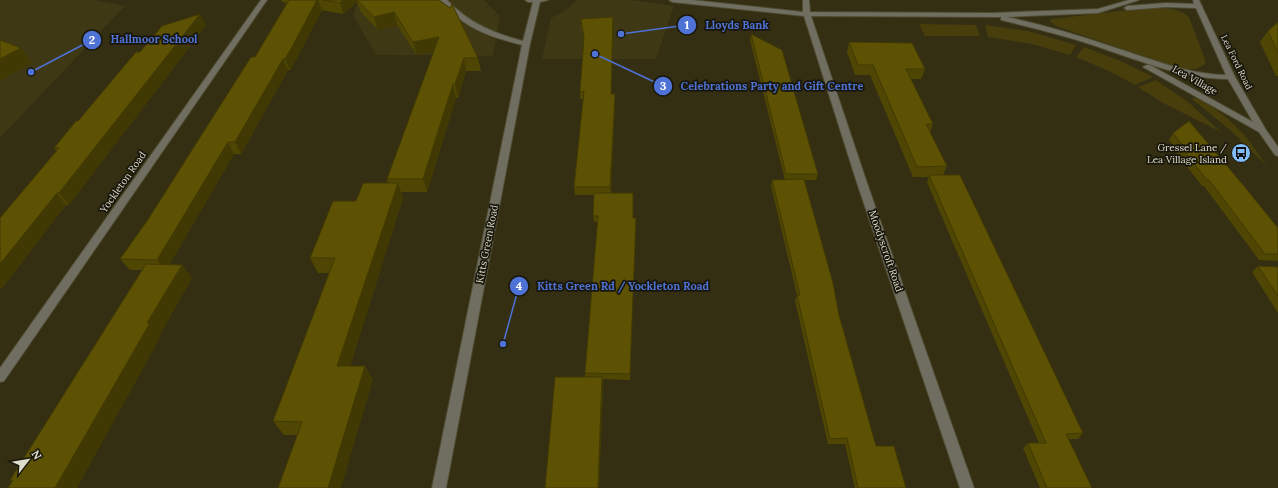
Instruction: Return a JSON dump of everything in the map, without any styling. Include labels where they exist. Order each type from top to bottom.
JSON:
[{"type":"street","name":"Yockleton Road","points":[[0,377],[264,0]]},
{"type":"street","points":[[443,0],[468,24],[491,34],[526,44]]},
{"type":"street","name":"Kitts Green Road","points":[[439,488],[526,44],[537,0]]},
{"type":"street","name":"Lea Village","points":[[672,0],[807,14],[993,15],[1098,11],[1136,0]]},
{"type":"street","name":"Moodyscroft Road","points":[[806,0],[807,14],[862,183],[967,488]]},
{"type":"street","points":[[1098,11],[1137,6],[1198,3]]},
{"type":"street","name":"Lea Ford Road","points":[[1198,3],[1231,77],[1262,131],[1278,153]]},
{"type":"street","name":"Lea Village","points":[[993,15],[1051,30],[1116,50],[1185,74],[1211,78],[1231,77]]},
{"type":"street","name":"Lea Village","points":[[1116,50],[1195,92],[1262,131]]},
{"type":"shaded area","points":[[0,0],[93,0],[125,6],[0,138]]},
{"type":"shaded area","points":[[359,0],[484,0],[500,16],[493,56],[376,55],[353,15]]},
{"type":"shaded area","points":[[577,0],[631,0],[674,6],[656,59],[542,59],[551,18],[566,10]]},
{"type":"shaded area","points":[[1146,8],[1163,8],[1180,11],[1189,17],[1206,62],[1199,68],[1195,69],[1172,66],[1056,26],[1049,21],[1052,19]]},
{"type":"shaded area","points":[[919,24],[976,25],[980,36],[925,36]]},
{"type":"shaded area","points":[[985,25],[1028,31],[1076,45],[1070,55],[1032,44],[988,37]]},
{"type":"shaded area","points":[[1084,47],[1123,62],[1153,77],[1135,85],[1111,72],[1076,57]]},
{"type":"shaded area","points":[[1156,80],[1188,102],[1221,132],[1163,103],[1138,87]]},
{"type":"shaded area","points":[[1196,97],[1228,119],[1252,144],[1267,166],[1230,130],[1192,99]]},
{"type":"building","points":[[289,0],[317,0],[292,47],[285,59],[283,59],[235,142],[228,142],[157,260],[120,259],[147,221],[251,57],[255,57]]},
{"type":"building","points":[[323,0],[343,0],[340,3]]},
{"type":"building","points":[[357,0],[439,0],[450,8],[452,4],[478,58],[464,58],[455,84],[453,84],[423,179],[387,179],[439,37],[413,42],[394,12],[374,17]]},
{"type":"building","points":[[200,14],[59,193],[57,193],[0,264],[0,218],[59,148],[54,148],[136,52],[140,52],[162,26]]},
{"type":"building","points":[[613,17],[611,94],[615,94],[610,187],[574,187],[584,91],[580,92],[584,37],[581,19]]},
{"type":"building","points":[[1278,22],[1278,53],[1268,31]]},
{"type":"building","points":[[751,34],[782,50],[818,174],[786,174]]},
{"type":"building","points":[[0,40],[21,48],[0,59]]},
{"type":"building","points":[[849,42],[912,43],[925,69],[906,69],[933,124],[926,124],[947,166],[917,167],[873,65],[858,65]]},
{"type":"building","points":[[1189,121],[1278,228],[1278,254],[1265,254],[1209,180],[1207,180],[1180,146],[1183,146],[1173,133]]},
{"type":"building","points":[[929,175],[960,175],[1083,433],[1066,434],[1092,488],[1047,488],[1028,443],[1046,443]]},
{"type":"building","points":[[804,179],[833,283],[839,315],[876,446],[894,446],[906,488],[858,488],[847,438],[830,439],[797,295],[800,295],[772,180]]},
{"type":"building","points":[[363,183],[398,183],[337,366],[365,366],[328,488],[278,488],[302,422],[273,421],[335,258],[310,258],[333,201],[356,201]]},
{"type":"building","points":[[594,193],[633,193],[633,218],[636,218],[630,374],[585,373],[598,216],[593,216]]},
{"type":"building","points":[[146,264],[182,265],[147,323],[150,323],[55,488],[8,488],[13,480],[10,480]]},
{"type":"building","points":[[1258,266],[1278,267],[1278,296]]},
{"type":"building","points":[[555,377],[602,377],[598,488],[545,488]]},
{"type":"place","name":"Lloyds Bank","points":[[621,34]]},
{"type":"place","name":"Celebrations Party and Gift Centre","points":[[595,54]]},
{"type":"place","name":"Hallmoor School","points":[[31,72]]},
{"type":"place","name":"Gressel Lane / Lea Village Island","points":[[1241,153]]},
{"type":"place","name":"Kitts Green Rd / Yockleton Road","points":[[503,344]]}]
